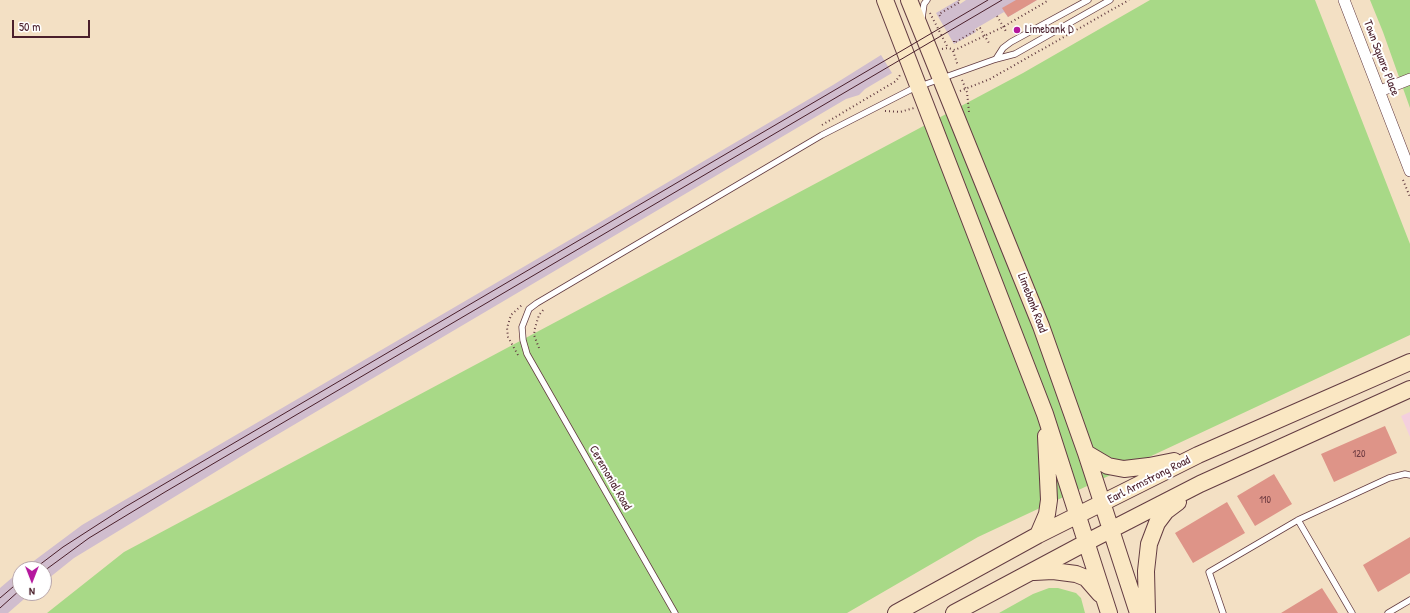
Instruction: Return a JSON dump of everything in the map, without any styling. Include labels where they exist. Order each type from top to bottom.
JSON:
[{"type":"main road","points":[[885,0],[1045,414],[1107,607]]},
{"type":"main road","name":"Limebank Road","points":[[909,0],[1027,290],[1086,453],[1138,613]]},
{"type":"main road","name":"Earl Armstrong Road","points":[[896,613],[1038,535],[1198,455],[1410,362]]},
{"type":"main road","points":[[954,613],[1200,484],[1408,390]]},
{"type":"main road","points":[[1038,535],[1047,514],[1049,500],[1049,472],[1045,414]]},
{"type":"main road","points":[[1086,453],[1108,466],[1124,469],[1149,466],[1198,455]]},
{"type":"main road","points":[[1147,613],[1147,558],[1149,544],[1157,523],[1166,511],[1200,484]]},
{"type":"main road","points":[[1028,573],[1053,570],[1076,574],[1093,584],[1107,607]]},
{"type":"street","name":"Town Square Place","points":[[1344,0],[1410,171]]},
{"type":"street","points":[[1380,91],[1410,79]]},
{"type":"lane","points":[[996,59],[1003,48],[1011,42],[1088,0]]},
{"type":"lane","name":"Ceremonial Road","points":[[675,613],[527,354],[523,340],[523,323],[529,309],[536,303],[822,135],[919,86],[996,59],[1015,54],[1110,0]]},
{"type":"lane","points":[[922,32],[922,15],[926,1]]},
{"type":"lane","points":[[1223,613],[1209,572],[1298,520],[1390,478],[1405,474],[1410,475]]},
{"type":"lane","points":[[1298,520],[1352,613]]},
{"type":"lane","points":[[1388,613],[1410,600]]},
{"type":"path","points":[[940,16],[939,14],[960,2],[959,0]]},
{"type":"path","points":[[953,51],[1003,27],[1050,0]]},
{"type":"path","points":[[955,93],[990,79],[1129,0]]},
{"type":"path","points":[[926,1],[948,48]]},
{"type":"path","points":[[997,16],[1007,33]]},
{"type":"path","points":[[954,41],[954,43],[980,28],[989,43]]},
{"type":"path","points":[[944,48],[948,48],[953,51],[954,55]]},
{"type":"path","points":[[881,112],[900,112],[918,106]]},
{"type":"path","points":[[539,348],[534,335],[536,321],[539,315],[548,306]]},
{"type":"shaded area","points":[[958,0],[960,4],[966,0],[1037,0],[1008,17],[1004,12],[975,29],[976,32],[954,44],[936,13]]},
{"type":"shaded area","points":[[881,55],[892,73],[865,89],[859,95],[846,99],[258,446],[74,558],[52,576],[52,561],[34,561],[82,525],[833,85]]},
{"type":"shaded area","points":[[1410,412],[1410,437],[1401,416]]},
{"type":"shaded area","points":[[12,578],[12,601],[22,601],[8,613],[0,613],[0,588]]},
{"type":"green space","points":[[1150,0],[1315,0],[1410,244],[1410,335],[978,537],[847,613],[47,613],[124,552],[1023,73]]},
{"type":"green space","points":[[1370,0],[1410,0],[1410,108],[1383,32]]},
{"type":"green space","points":[[1049,588],[1058,588],[1076,593],[1081,598],[1085,613],[999,613],[1033,594]]},
{"type":"building","points":[[1016,0],[1037,0],[1008,17],[1002,8]]},
{"type":"building","points":[[1385,426],[1397,453],[1334,482],[1321,454]]},
{"type":"building","points":[[1274,474],[1292,504],[1255,526],[1237,496]]},
{"type":"building","points":[[1227,502],[1245,533],[1193,563],[1175,533]]},
{"type":"building","points":[[1410,537],[1410,573],[1378,592],[1363,565]]},
{"type":"building","points":[[1322,588],[1338,613],[1281,613]]},
{"type":"tram line","points":[[45,561],[63,547],[125,507],[988,0]]},
{"type":"tram line","points":[[52,565],[89,538],[165,492],[1002,0]]},
{"type":"tram line","points":[[0,598],[12,588]]},
{"type":"tram line","points":[[0,608],[12,597]]},
{"type":"place","name":"Limebank D","points":[[1017,30]]}]
